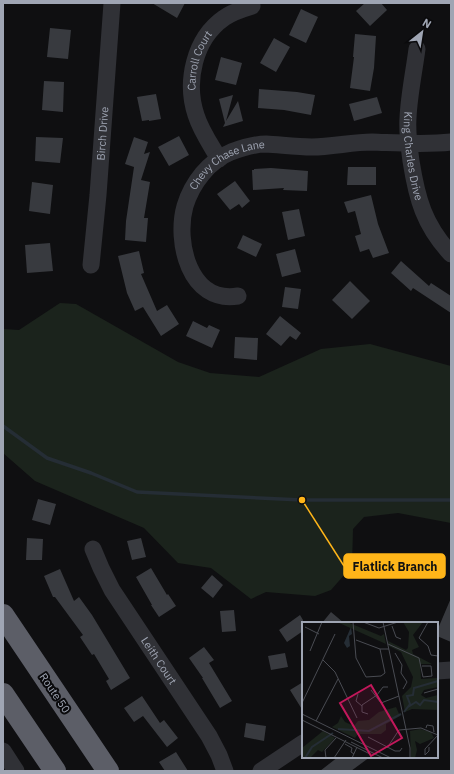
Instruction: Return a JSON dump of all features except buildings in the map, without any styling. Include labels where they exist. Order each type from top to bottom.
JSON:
[{"type":"highway","name":"Route 50","points":[[3,615],[108,771]]},
{"type":"highway","points":[[3,694],[55,771]]},
{"type":"street","name":"Birch Drive","points":[[91,265],[98,195],[112,3]]},
{"type":"street","name":"Carroll Court","points":[[219,159],[196,117],[192,104],[192,70],[201,46],[216,25],[224,18],[238,10],[252,6]]},
{"type":"street","name":"King Charles Drive","points":[[417,49],[408,119],[408,144],[415,186],[423,212],[430,227],[451,254]]},
{"type":"street","name":"Chevy Chase Lane","points":[[238,296],[221,296],[212,293],[203,287],[193,274],[188,264],[182,239],[182,218],[190,192],[197,180],[208,167],[219,159],[231,152],[243,148],[265,144],[311,147],[371,142],[408,144],[451,142]]},
{"type":"street","name":"Leith Court","points":[[93,549],[112,590],[209,736],[225,771]]},
{"type":"street","points":[[438,671],[451,670]]},
{"type":"street","points":[[261,771],[302,744]]},
{"type":"street","points":[[3,751],[16,771]]},
{"type":"shaded area","points":[[60,303],[76,304],[178,362],[210,373],[259,377],[321,349],[370,344],[451,366],[451,523],[398,513],[364,517],[353,529],[352,566],[331,590],[315,596],[266,592],[251,599],[211,568],[178,563],[144,528],[35,481],[3,453],[3,329],[19,330]]},
{"type":"waterway","points":[[3,426],[47,458],[91,473],[137,492],[302,500],[451,500]]},
{"type":"place","name":"Flatlick Branch","points":[[302,500]]}]
